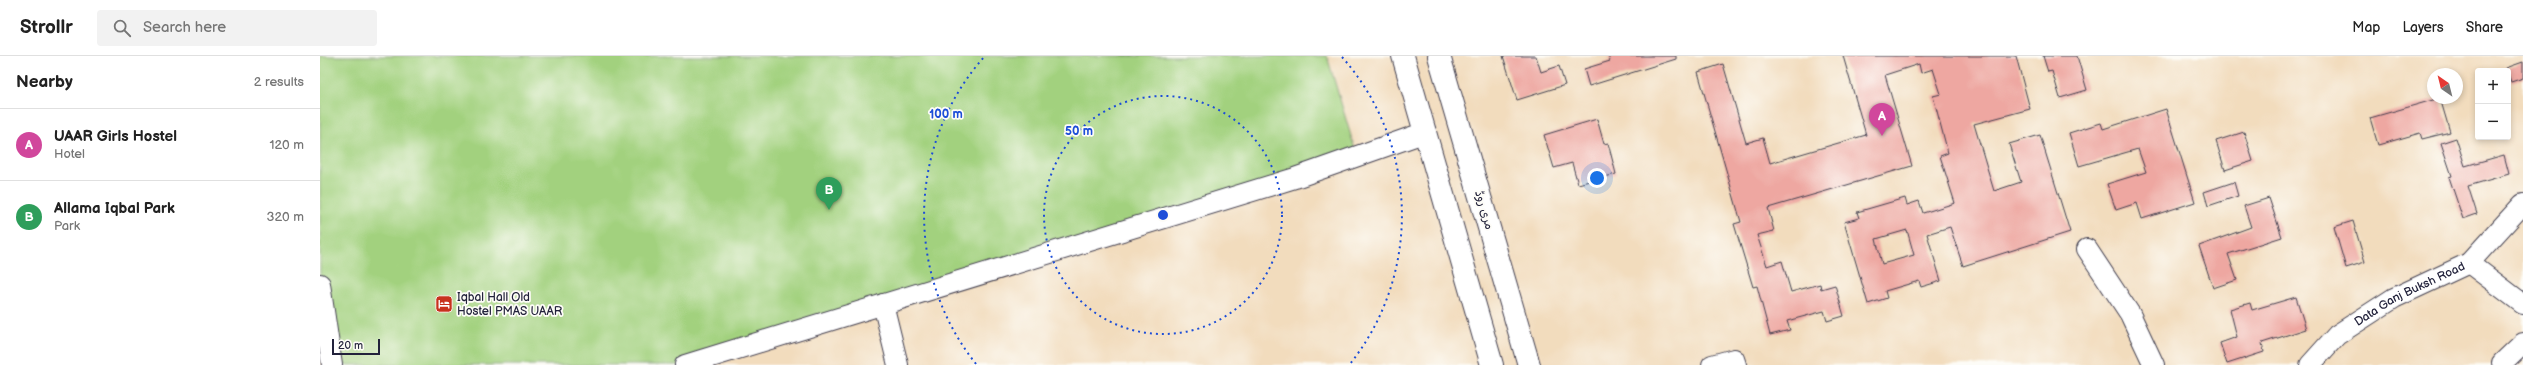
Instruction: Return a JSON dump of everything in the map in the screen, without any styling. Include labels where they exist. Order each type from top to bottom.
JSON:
[{"type":"main road","points":[[1403,56],[1492,365]]},
{"type":"main road","name":"مری روڈ","points":[[1439,56],[1529,365]]},
{"type":"street","points":[[686,365],[1295,178],[1426,132]]},
{"type":"street","name":"Data Ganj Buksh Road","points":[[2310,365],[2337,335],[2394,298],[2469,263],[2522,208]]},
{"type":"street","points":[[2087,249],[2130,314],[2154,365]]},
{"type":"street","points":[[2469,263],[2523,304]]},
{"type":"street","points":[[320,284],[327,359]]},
{"type":"street","points":[[883,304],[898,365]]},
{"type":"street","points":[[2502,364],[2523,343]]},
{"type":"street","points":[[1712,365],[1734,358],[1736,365]]},
{"type":"green space","points":[[320,56],[1327,56],[1357,156],[683,365],[337,365],[320,328]]},
{"type":"building","points":[[1503,56],[1536,56],[1541,72],[1559,66],[1565,85],[1517,100]]},
{"type":"building","points":[[1608,56],[1676,56],[1676,59],[1589,86],[1584,69],[1610,61]]},
{"type":"building","points":[[1843,56],[2016,56],[2030,109],[1974,124],[1994,191],[2021,182],[2009,144],[2040,135],[2070,232],[1963,266],[1950,227],[1927,234],[1941,281],[1921,287],[1919,281],[1885,291],[1887,298],[1868,304],[1844,222],[1859,218],[1857,212],[1905,198],[1907,205],[1919,201],[1923,213],[1955,203],[1940,156],[1948,153],[1933,96],[1941,94],[1933,69],[1921,73],[1919,64],[1885,75],[1912,166],[1768,208],[1774,231],[1757,235],[1767,266],[1782,261],[1791,292],[1820,284],[1821,289],[1835,285],[1844,316],[1827,321],[1824,311],[1787,321],[1790,330],[1770,335],[1757,286],[1753,287],[1734,224],[1741,222],[1698,72],[1723,64],[1746,143],[1763,138],[1770,163],[1866,135]],"holes":[[[1907,230],[1914,255],[1882,264],[1876,239]]]},
{"type":"building","points":[[2043,56],[2077,56],[2087,90],[2060,98],[2052,71],[2048,72]]},
{"type":"building","points":[[2523,62],[2523,78],[2511,82],[2511,68],[2506,68]]},
{"type":"building","points":[[2427,102],[2427,104],[2442,104],[2450,132],[2422,139],[2420,133],[2378,145],[2370,118]]},
{"type":"building","points":[[2166,109],[2195,202],[2142,219],[2137,203],[2116,210],[2107,184],[2146,172],[2138,149],[2079,166],[2069,133],[2101,123],[2103,129]]},
{"type":"building","points":[[1597,119],[1604,144],[1608,143],[1616,174],[1578,184],[1572,163],[1554,168],[1544,135]]},
{"type":"building","points":[[2244,132],[2253,161],[2225,170],[2216,141]]},
{"type":"building","points":[[2456,138],[2465,166],[2504,155],[2509,174],[2468,186],[2477,214],[2463,219],[2449,177],[2452,176],[2441,143]]},
{"type":"building","points":[[2234,182],[2238,196],[2208,206],[2204,192]]},
{"type":"building","points":[[2269,198],[2282,237],[2228,254],[2237,280],[2213,288],[2199,246],[2251,227],[2244,206]]},
{"type":"building","points":[[2353,221],[2365,262],[2346,268],[2334,227]]},
{"type":"building","points":[[2296,297],[2306,329],[2262,343],[2264,352],[2227,364],[2220,343],[2237,337],[2230,309],[2250,303],[2252,310]]},
{"type":"place","name":"UAAR Girls Hostel","points":[[1882,136]]},
{"type":"place","name":"Allama Iqbal Park","points":[[829,210]]},
{"type":"place","name":"Iqbal Hall Old Hostel PMAS UAAR","points":[[444,304]]}]
